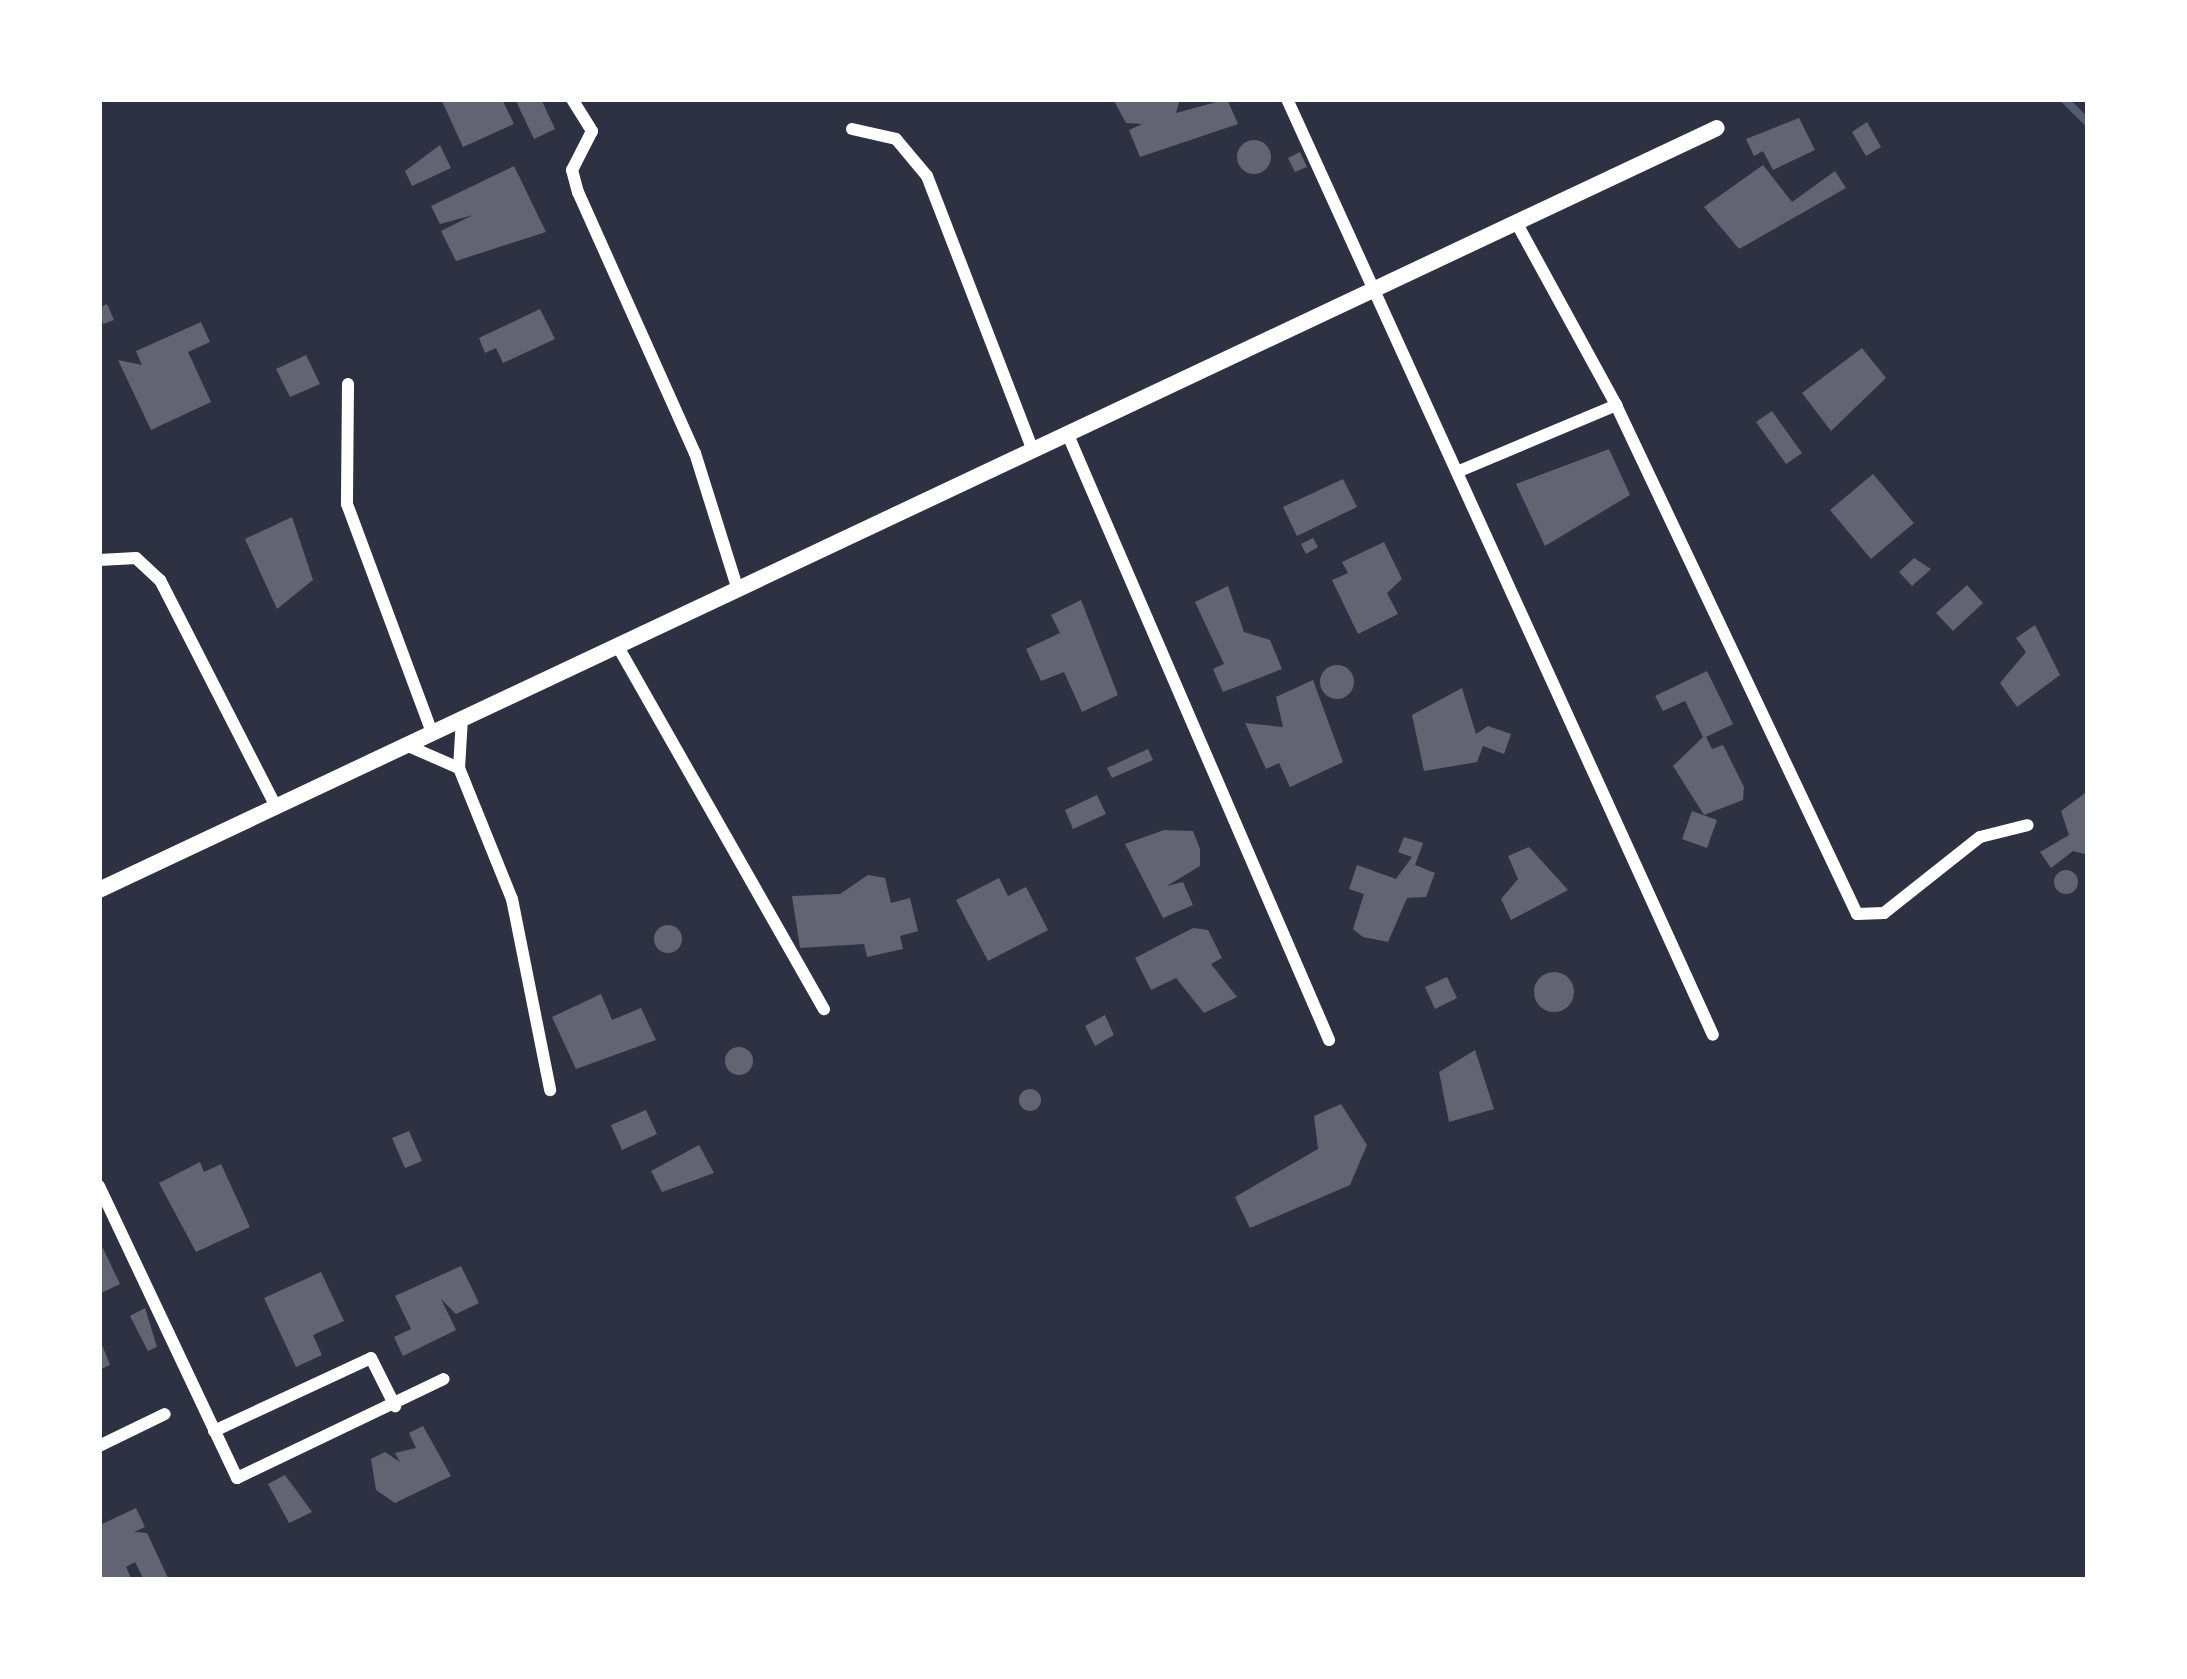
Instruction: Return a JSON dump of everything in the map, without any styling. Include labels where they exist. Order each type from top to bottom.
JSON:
[{"type":"street","points":[[572,99],[592,131],[572,170],[578,192],[695,452],[738,590]]},
{"type":"street","points":[[1287,99],[1713,1035]]},
{"type":"street","points":[[99,890],[1717,128]]},
{"type":"street","points":[[852,129],[896,139],[927,176],[1033,451]]},
{"type":"street","points":[[1516,222],[1616,405],[1857,914],[1884,913],[1980,837],[2028,825]]},
{"type":"street","points":[[347,384],[347,503],[432,732]]},
{"type":"street","points":[[1457,472],[1616,405]]},
{"type":"street","points":[[1068,435],[1329,1040]]},
{"type":"street","points":[[99,560],[136,558],[160,580],[276,807]]},
{"type":"street","points":[[617,646],[824,1009]]},
{"type":"street","points":[[462,718],[460,768],[512,899],[550,1090]]},
{"type":"street","points":[[406,745],[460,768]]},
{"type":"street","points":[[99,1186],[237,1478],[444,1379]]},
{"type":"street","points":[[214,1431],[371,1358],[394,1406]]},
{"type":"street","points":[[99,1446],[165,1414]]},
{"type":"building","points":[[441,99],[502,99],[514,124],[463,147]]},
{"type":"building","points":[[515,99],[541,99],[555,129],[534,139]]},
{"type":"building","points":[[1113,99],[1180,99],[1176,113],[1227,99],[1238,124],[1140,157],[1129,130],[1142,124],[1126,123]]},
{"type":"building","points":[[1799,118],[1815,150],[1773,170],[1763,151],[1754,156],[1746,139]]},
{"type":"building","points":[[1867,122],[1881,147],[1866,156],[1852,132]]},
{"type":"building","points":[[1254,140],[1266,145],[1271,157],[1266,169],[1254,174],[1242,169],[1237,157],[1242,145]]},
{"type":"building","points":[[440,145],[451,168],[412,186],[405,171]]},
{"type":"building","points":[[1300,152],[1307,167],[1295,172],[1288,158]]},
{"type":"building","points":[[1763,165],[1792,202],[1835,171],[1846,188],[1739,249],[1704,207]]},
{"type":"building","points":[[514,166],[546,232],[456,261],[441,231],[473,215],[440,224],[431,206]]},
{"type":"building","points":[[107,304],[114,320],[103,324],[99,308]]},
{"type":"building","points":[[540,309],[555,339],[503,363],[496,348],[485,353],[479,338]]},
{"type":"building","points":[[201,322],[210,342],[188,352],[211,402],[151,430],[118,360],[142,365],[136,351]]},
{"type":"building","points":[[1862,348],[1886,378],[1831,431],[1802,393]]},
{"type":"building","points":[[306,355],[320,384],[290,397],[276,369]]},
{"type":"building","points":[[1772,411],[1802,453],[1786,464],[1756,422]]},
{"type":"building","points":[[1609,449],[1630,495],[1545,546],[1516,484]]},
{"type":"building","points":[[1873,474],[1914,523],[1871,559],[1830,510]]},
{"type":"building","points":[[1343,479],[1357,507],[1297,536],[1283,507]]},
{"type":"building","points":[[292,517],[313,580],[277,609],[245,539]]},
{"type":"building","points":[[1313,538],[1318,547],[1306,554],[1301,544]]},
{"type":"building","points":[[1384,542],[1402,579],[1387,593],[1398,614],[1358,634],[1332,580],[1348,573],[1342,562]]},
{"type":"building","points":[[1914,558],[1931,569],[1912,586],[1899,572]]},
{"type":"building","points":[[1967,585],[1983,603],[1953,631],[1936,613]]},
{"type":"building","points":[[1228,586],[1244,632],[1270,640],[1282,669],[1223,692],[1213,669],[1224,664],[1195,602]]},
{"type":"building","points":[[1081,600],[1118,695],[1082,712],[1064,672],[1041,681],[1026,649],[1060,633],[1051,615]]},
{"type":"building","points":[[2035,625],[2060,675],[2017,707],[2000,683],[2026,652],[2016,638]]},
{"type":"building","points":[[1337,665],[1349,670],[1354,682],[1349,694],[1337,699],[1325,694],[1320,682],[1325,670]]},
{"type":"building","points":[[1707,671],[1733,724],[1706,737],[1712,749],[1723,745],[1744,787],[1743,800],[1704,815],[1673,766],[1703,737],[1685,701],[1663,711],[1655,696]]},
{"type":"building","points":[[1313,680],[1343,762],[1290,787],[1279,763],[1266,769],[1245,723],[1283,727],[1276,697]]},
{"type":"building","points":[[1462,688],[1476,734],[1488,726],[1511,734],[1504,754],[1483,746],[1477,762],[1424,771],[1412,715]]},
{"type":"building","points":[[1148,749],[1153,760],[1112,778],[1107,768]]},
{"type":"building","points":[[2088,791],[2088,855],[2073,851],[2051,868],[2040,852],[2069,835],[2061,811]]},
{"type":"building","points":[[1097,795],[1106,814],[1073,829],[1065,810]]},
{"type":"building","points":[[1692,811],[1717,820],[1707,848],[1682,839]]},
{"type":"building","points":[[1164,830],[1193,831],[1200,866],[1167,886],[1183,882],[1193,905],[1163,918],[1125,844]]},
{"type":"building","points":[[1404,837],[1423,843],[1415,865],[1435,873],[1426,897],[1407,898],[1388,942],[1363,937],[1353,929],[1364,894],[1349,889],[1357,865],[1396,879],[1412,857],[1398,852]]},
{"type":"building","points":[[1529,847],[1568,890],[1511,920],[1501,899],[1518,879],[1508,856]]},
{"type":"building","points":[[2066,870],[2078,882],[2066,894],[2054,882]]},
{"type":"building","points":[[868,875],[885,878],[891,903],[910,898],[918,931],[900,936],[903,949],[867,957],[864,944],[800,948],[792,896],[840,894]]},
{"type":"building","points":[[999,878],[1008,896],[1026,887],[1048,930],[988,961],[956,900]]},
{"type":"building","points":[[668,925],[678,929],[682,939],[678,949],[668,953],[658,949],[654,939],[658,929]]},
{"type":"building","points":[[1193,928],[1208,930],[1222,958],[1211,964],[1237,997],[1204,1013],[1176,978],[1151,990],[1135,958]]},
{"type":"building","points":[[1554,972],[1568,978],[1574,992],[1568,1006],[1554,1012],[1540,1006],[1534,992],[1540,978]]},
{"type":"building","points":[[1447,977],[1457,998],[1435,1009],[1425,987]]},
{"type":"building","points":[[601,994],[612,1020],[641,1008],[656,1040],[576,1069],[552,1017]]},
{"type":"building","points":[[1105,1015],[1114,1035],[1095,1046],[1085,1026]]},
{"type":"building","points":[[739,1047],[749,1051],[753,1061],[749,1071],[739,1075],[729,1071],[725,1061],[729,1051]]},
{"type":"building","points":[[1475,1050],[1494,1109],[1449,1122],[1439,1072]]},
{"type":"building","points":[[1030,1089],[1041,1100],[1030,1111],[1019,1100]]},
{"type":"building","points":[[1341,1104],[1367,1145],[1350,1185],[1250,1228],[1235,1197],[1318,1149],[1314,1116]]},
{"type":"building","points":[[646,1110],[657,1134],[622,1150],[611,1125]]},
{"type":"building","points":[[409,1131],[422,1161],[405,1168],[392,1138]]},
{"type":"building","points":[[699,1145],[714,1173],[662,1192],[651,1171]]},
{"type":"building","points":[[200,1162],[204,1172],[221,1164],[250,1227],[196,1252],[159,1183]]},
{"type":"building","points":[[99,1240],[120,1284],[99,1294]]},
{"type":"building","points":[[461,1266],[479,1303],[456,1314],[441,1299],[456,1330],[403,1356],[394,1337],[411,1329],[395,1296]]},
{"type":"building","points":[[321,1272],[344,1321],[313,1335],[322,1355],[296,1367],[264,1298]]},
{"type":"building","points":[[145,1308],[157,1347],[148,1351],[130,1316]]},
{"type":"building","points":[[99,1337],[110,1365],[99,1370]]},
{"type":"building","points":[[423,1426],[451,1476],[395,1503],[376,1490],[371,1459],[385,1452],[400,1462],[395,1453],[416,1448],[409,1433]]},
{"type":"building","points":[[285,1475],[312,1512],[289,1523],[268,1484]]},
{"type":"building","points":[[136,1508],[145,1527],[134,1532],[147,1533],[169,1580],[144,1580],[135,1562],[126,1567],[132,1580],[99,1580],[100,1525]]},
{"type":"waterway","points":[[2064,99],[2088,123]]}]
